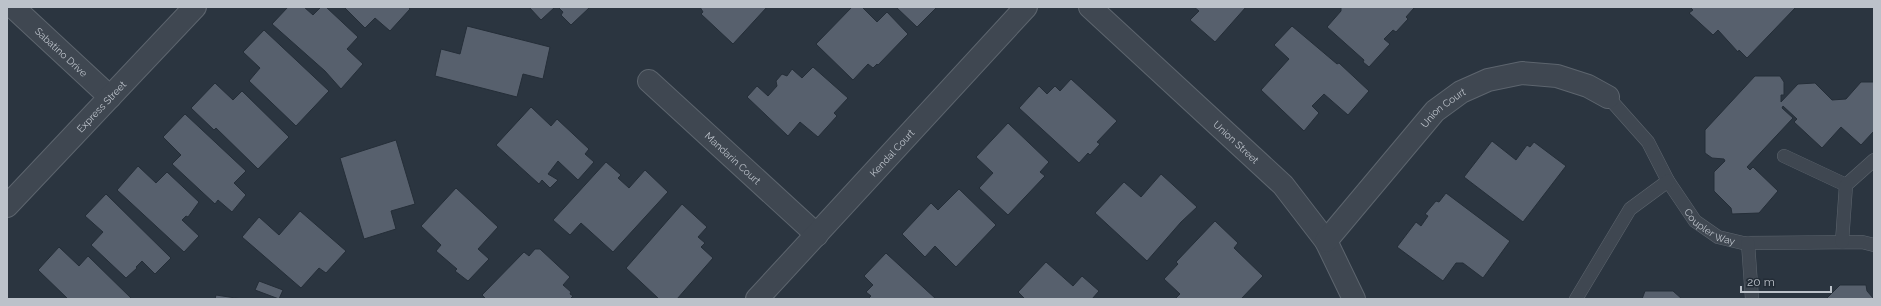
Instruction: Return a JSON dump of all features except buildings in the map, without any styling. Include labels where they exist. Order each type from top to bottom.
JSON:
[{"type":"street","name":"Sabatino Drive","points":[[13,7],[110,97]]},
{"type":"street","name":"Express Street","points":[[7,206],[195,7]]},
{"type":"street","name":"Kendal Court","points":[[757,299],[1026,7]]},
{"type":"street","name":"Union Street","points":[[1090,7],[1283,185],[1326,241],[1354,299]]},
{"type":"street","name":"Union Court","points":[[1326,241],[1435,111],[1462,92],[1488,80],[1522,74],[1557,76],[1588,86],[1608,97]]},
{"type":"street","name":"Mandarin Court","points":[[649,81],[816,235]]},
{"type":"lane","name":"Coupler Way","points":[[1608,97],[1648,142],[1668,181],[1695,221],[1718,237],[1748,243],[1862,242],[1874,245]]},
{"type":"lane","points":[[1784,156],[1846,185]]},
{"type":"lane","points":[[1842,242],[1846,185],[1874,160]]},
{"type":"lane","points":[[1576,299],[1630,209],[1668,181]]},
{"type":"lane","points":[[1748,243],[1752,299]]}]
